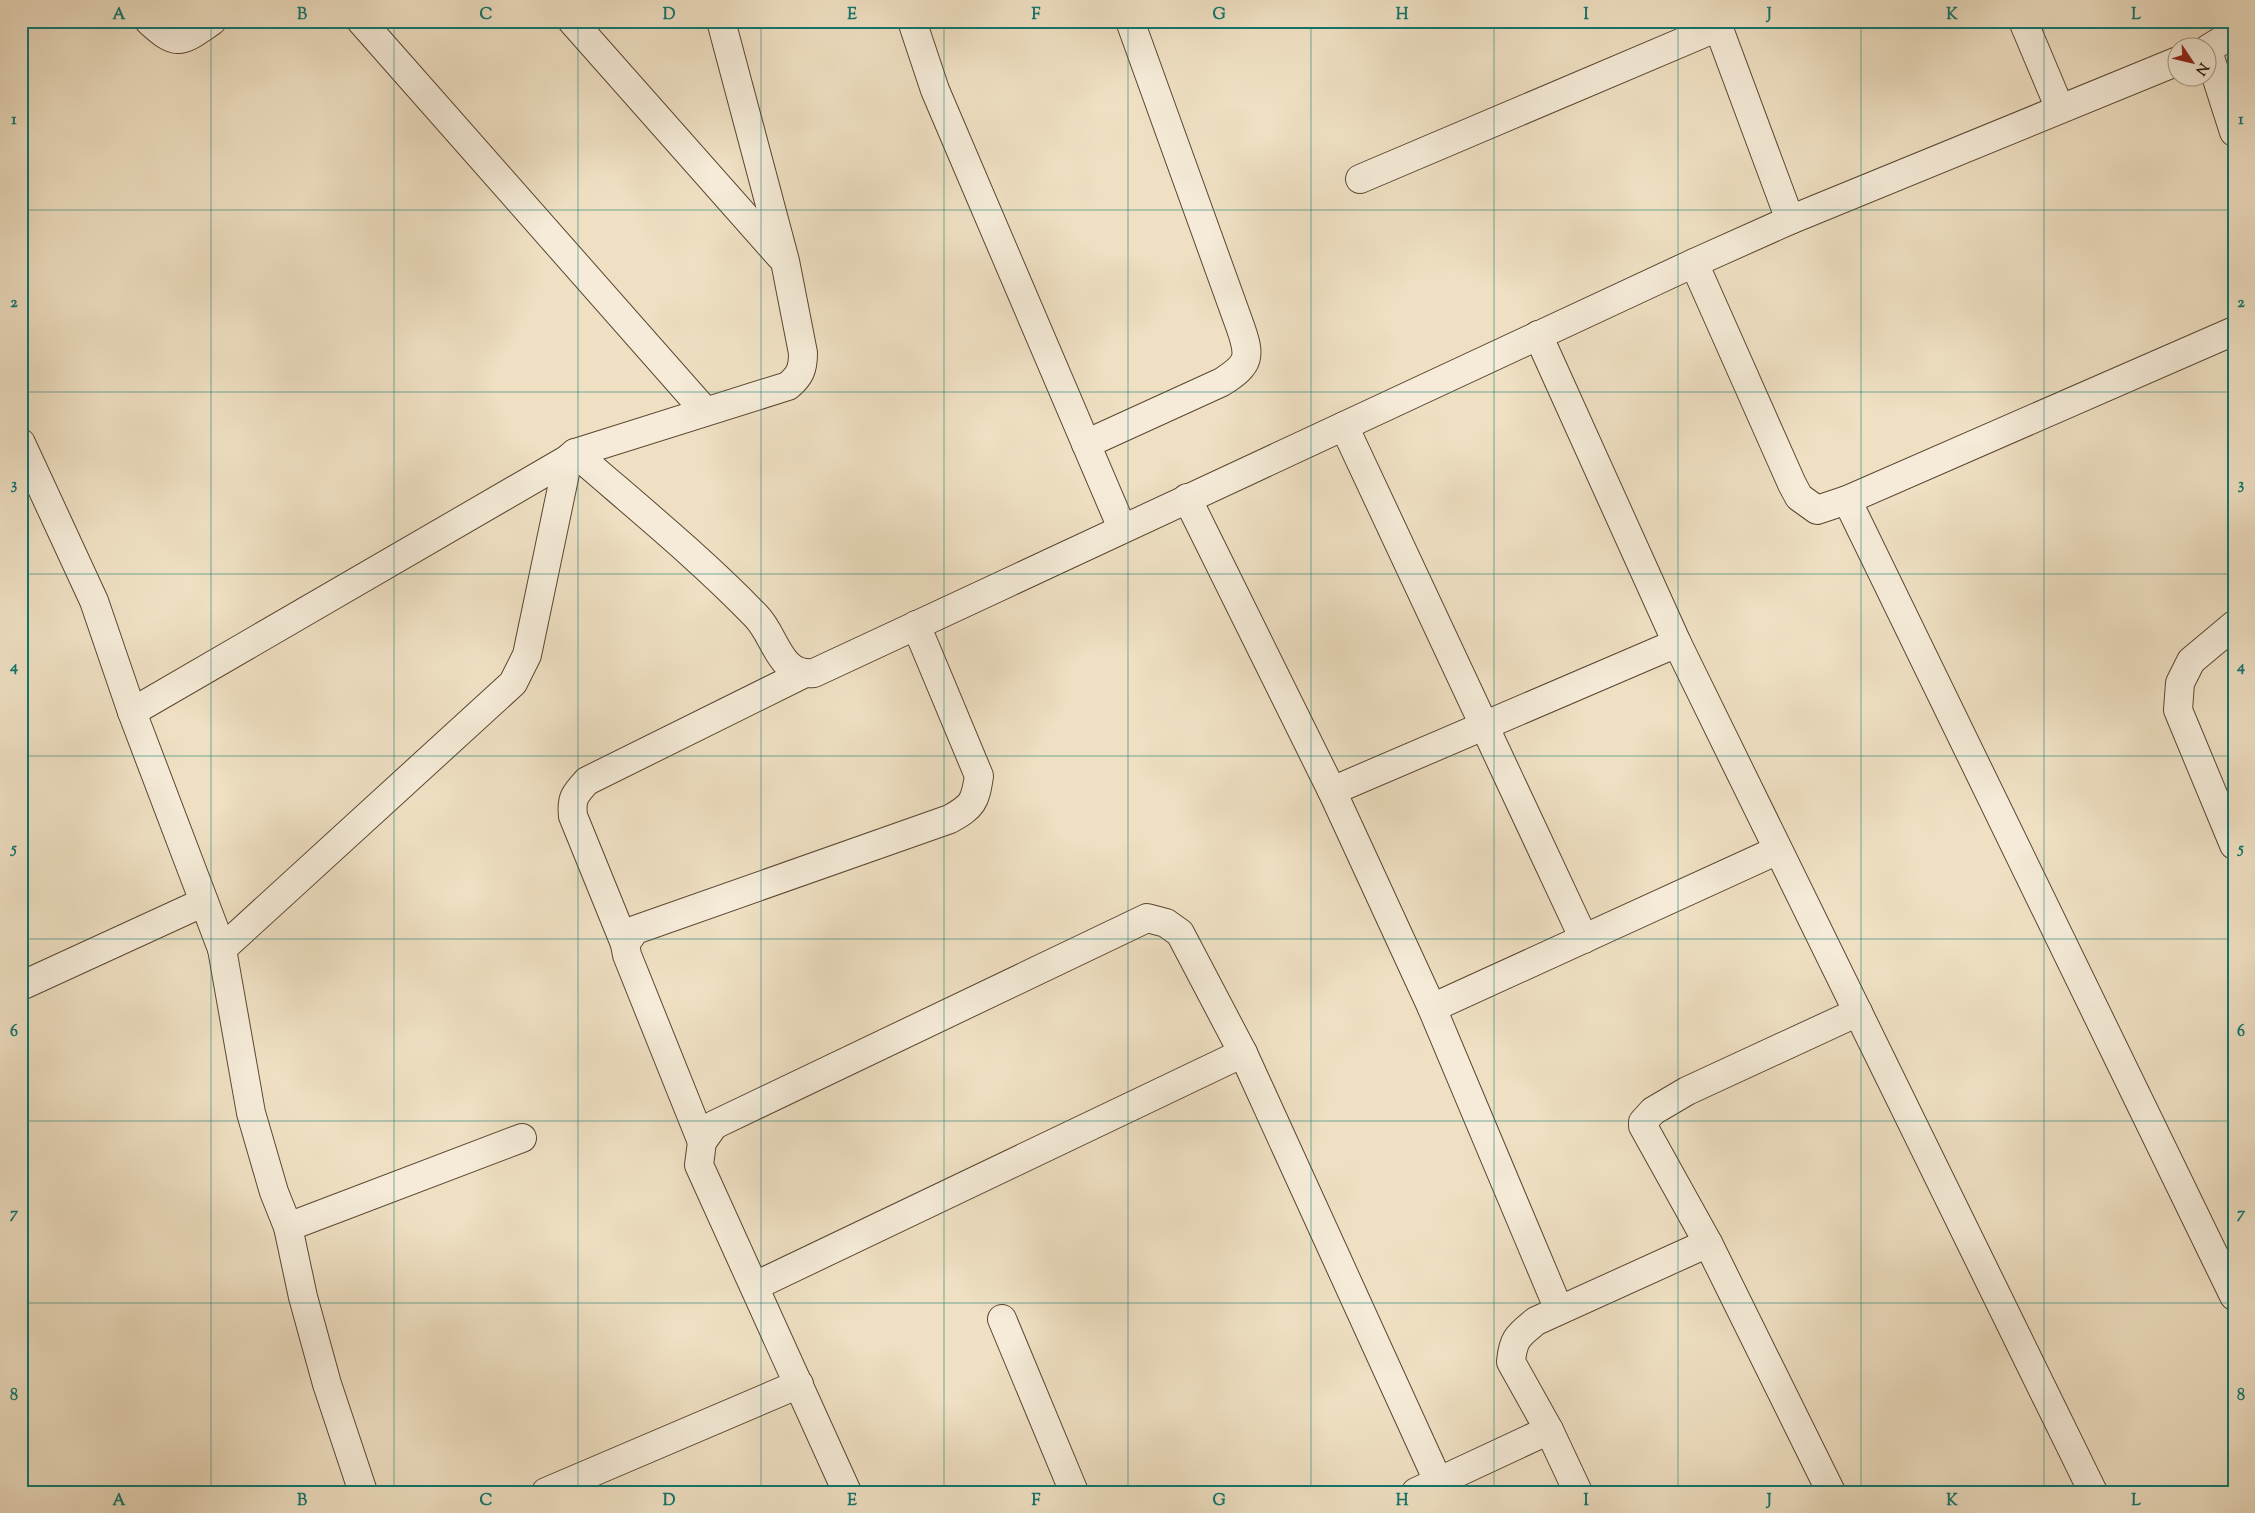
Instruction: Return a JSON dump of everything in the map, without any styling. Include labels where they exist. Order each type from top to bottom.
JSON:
[{"type":"street","points":[[149,21],[166,37],[179,41],[192,35],[212,21]]},
{"type":"street","points":[[361,21],[704,411]]},
{"type":"street","points":[[572,21],[784,261]]},
{"type":"street","points":[[132,712],[572,456],[704,411],[788,386],[798,378],[803,368],[803,353],[784,261],[721,21]]},
{"type":"street","points":[[912,21],[935,90],[1122,528]]},
{"type":"street","points":[[1086,444],[1222,382],[1240,370],[1247,360],[1247,347],[1240,326],[1130,21]]},
{"type":"street","points":[[2023,21],[2060,109]]},
{"type":"street","points":[[1360,179],[1717,24],[1790,220]]},
{"type":"street","points":[[2218,43],[2234,33]]},
{"type":"street","points":[[702,1142],[626,955],[625,944],[573,816],[571,802],[587,781],[803,674],[814,673],[1694,262],[1790,220],[2168,65]]},
{"type":"street","points":[[2218,82],[2234,132]]},
{"type":"street","points":[[1694,262],[1799,497],[1817,510],[1848,500],[2234,331]]},
{"type":"street","points":[[1538,335],[1677,643],[2093,1492]]},
{"type":"street","points":[[1344,426],[1584,939]]},
{"type":"street","points":[[21,443],[94,601],[132,712],[222,949],[251,1113],[274,1192],[288,1227],[303,1296],[327,1384],[363,1492]]},
{"type":"street","points":[[572,456],[686,551],[757,617],[784,661],[792,670],[803,674]]},
{"type":"street","points":[[222,949],[513,683],[527,655],[572,456]]},
{"type":"street","points":[[1187,498],[1332,791],[1432,1008],[1559,1310]]},
{"type":"street","points":[[1848,500],[2234,1296]]},
{"type":"street","points":[[625,944],[635,930],[950,819],[968,809],[976,794],[979,776],[916,625]]},
{"type":"street","points":[[2234,625],[2191,661],[2180,683],[2178,710],[2234,845]]},
{"type":"street","points":[[1332,791],[1677,643]]},
{"type":"street","points":[[1432,1008],[1778,850]]},
{"type":"street","points":[[21,986],[204,902]]},
{"type":"street","points":[[847,1492],[699,1164],[702,1142],[714,1125],[1147,918],[1166,923],[1180,933],[1244,1053],[1433,1488],[1549,1430]]},
{"type":"street","points":[[1831,1492],[1708,1243],[1643,1126],[1643,1122],[1653,1111],[1687,1092],[1858,1012]]},
{"type":"street","points":[[755,1286],[1244,1053]]},
{"type":"street","points":[[288,1227],[522,1138]]},
{"type":"street","points":[[1578,1492],[1549,1430],[1511,1362],[1512,1349],[1516,1338],[1536,1321],[1708,1243]]},
{"type":"street","points":[[1002,1319],[1074,1492]]},
{"type":"street","points":[[546,1492],[799,1384]]}]
